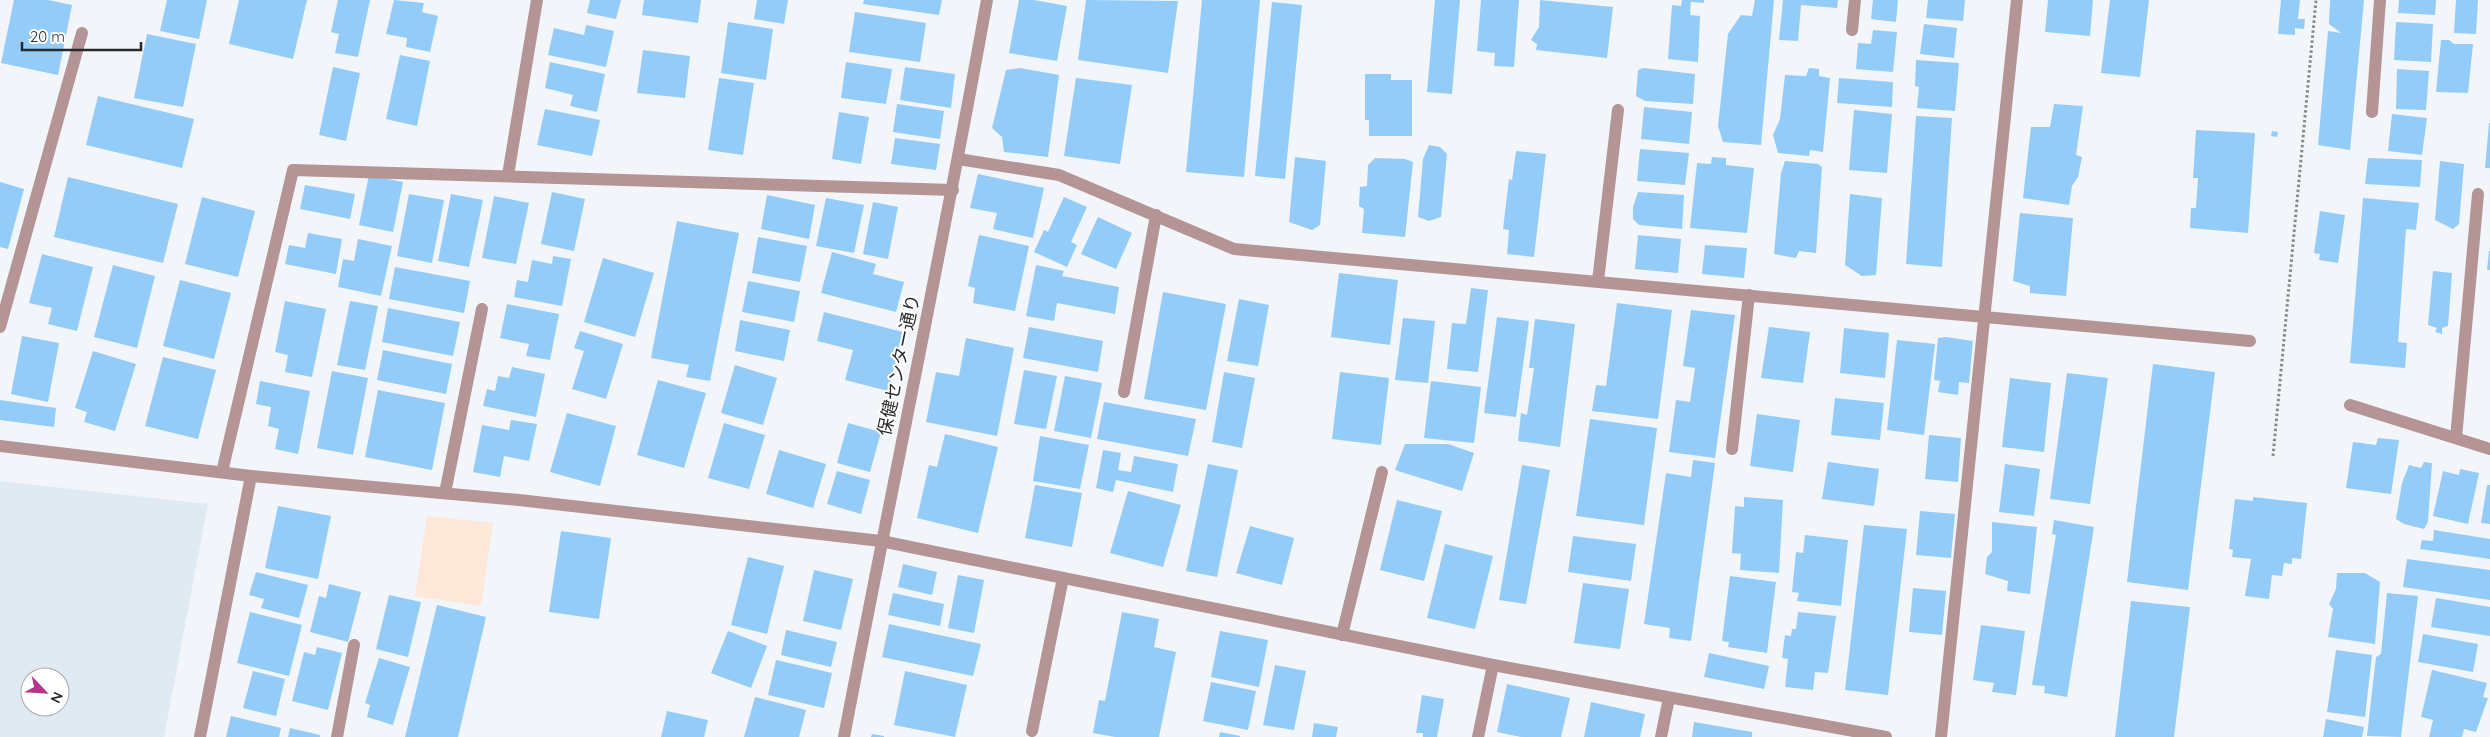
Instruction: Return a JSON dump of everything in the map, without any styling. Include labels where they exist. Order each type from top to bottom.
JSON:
[{"type":"street","points":[[508,176],[537,0]]},
{"type":"street","name":"保健センター通り","points":[[844,737],[881,541],[953,190],[987,0]]},
{"type":"street","points":[[1852,30],[1855,0]]},
{"type":"street","points":[[1941,737],[2017,0]]},
{"type":"street","points":[[2372,112],[2380,0]]},
{"type":"street","points":[[0,327],[82,33]]},
{"type":"street","points":[[1598,281],[1618,110]]},
{"type":"street","points":[[958,159],[1059,175],[1234,249],[1984,315],[2250,341]]},
{"type":"street","points":[[222,472],[293,170],[953,190]]},
{"type":"street","points":[[2456,438],[2478,194]]},
{"type":"street","points":[[1124,392],[1156,215]]},
{"type":"street","points":[[1732,449],[1749,294]]},
{"type":"street","points":[[444,494],[482,309]]},
{"type":"street","points":[[2350,405],[2490,448]]},
{"type":"street","points":[[0,446],[251,476],[519,500],[881,541],[1493,665],[1886,737]]},
{"type":"street","points":[[1342,635],[1382,472]]},
{"type":"street","points":[[200,737],[251,476]]},
{"type":"street","points":[[1032,731],[1063,578]]},
{"type":"street","points":[[337,737],[354,645]]},
{"type":"street","points":[[1478,737],[1493,665]]},
{"type":"street","points":[[1661,737],[1669,698]]},
{"type":"path","points":[[2273,456],[2316,0]]},
{"type":"shaded area","points":[[0,481],[208,504],[164,737],[0,737]]},
{"type":"shaded area","points":[[427,516],[493,523],[481,606],[415,596]]},
{"type":"building","points":[[14,0],[48,0],[72,5],[58,75],[1,63]]},
{"type":"building","points":[[167,0],[207,0],[199,39],[160,31]]},
{"type":"building","points":[[239,0],[307,0],[293,59],[229,44]]},
{"type":"building","points":[[338,0],[370,0],[358,57],[335,53],[339,34],[331,32]]},
{"type":"building","points":[[394,0],[424,3],[422,12],[438,16],[430,52],[406,47],[407,38],[386,34]]},
{"type":"building","points":[[590,0],[621,0],[616,19],[587,13]]},
{"type":"building","points":[[644,0],[701,0],[698,23],[642,15]]},
{"type":"building","points":[[757,0],[788,0],[784,24],[754,19]]},
{"type":"building","points":[[864,0],[942,0],[939,15],[863,4]]},
{"type":"building","points":[[1019,0],[1034,0],[1067,6],[1057,61],[1009,53]]},
{"type":"building","points":[[1086,0],[1178,1],[1168,73],[1078,60]]},
{"type":"building","points":[[1202,0],[1260,0],[1244,177],[1186,172]]},
{"type":"building","points":[[1435,0],[1460,0],[1452,94],[1427,92]]},
{"type":"building","points":[[1481,0],[1519,0],[1514,67],[1494,66],[1495,53],[1477,51]]},
{"type":"building","points":[[1540,0],[1613,7],[1607,58],[1536,50],[1537,44],[1531,40],[1539,27]]},
{"type":"building","points":[[1682,0],[1704,0],[1704,3],[1691,2],[1690,15],[1700,16],[1698,62],[1668,59],[1672,5],[1681,6]]},
{"type":"building","points":[[1755,0],[1774,0],[1761,145],[1723,142],[1718,126],[1728,34],[1741,15],[1752,16]]},
{"type":"building","points":[[1783,0],[1838,0],[1837,8],[1801,5],[1798,41],[1779,40]]},
{"type":"building","points":[[1873,0],[1898,0],[1896,22],[1871,19]]},
{"type":"building","points":[[1928,0],[1965,0],[1963,21],[1926,18]]},
{"type":"building","points":[[2048,0],[2093,0],[2090,36],[2045,32]]},
{"type":"building","points":[[2110,0],[2149,0],[2140,77],[2101,73]]},
{"type":"building","points":[[2281,0],[2300,0],[2298,19],[2305,19],[2304,29],[2295,28],[2295,35],[2278,34]]},
{"type":"building","points":[[2330,0],[2364,0],[2350,150],[2318,145],[2328,31],[2341,33],[2329,24]]},
{"type":"building","points":[[2399,0],[2436,0],[2435,15],[2398,13]]},
{"type":"building","points":[[2456,0],[2478,0],[2476,34],[2454,33]]},
{"type":"building","points":[[1272,2],[1302,5],[1285,179],[1255,176]]},
{"type":"building","points":[[855,12],[926,23],[920,62],[849,52]]},
{"type":"building","points":[[728,22],[773,29],[766,80],[721,73]]},
{"type":"building","points":[[2396,22],[2433,24],[2431,62],[2394,60]]},
{"type":"building","points":[[1924,24],[1957,28],[1954,58],[1920,54]]},
{"type":"building","points":[[586,25],[614,31],[606,67],[548,55],[554,28],[584,35]]},
{"type":"building","points":[[1873,30],[1897,32],[1893,72],[1856,69],[1858,43],[1871,44]]},
{"type":"building","points":[[147,34],[196,44],[183,107],[134,98]]},
{"type":"building","points":[[2441,40],[2449,40],[2454,44],[2473,44],[2468,93],[2436,92]]},
{"type":"building","points":[[643,50],[690,56],[685,98],[637,93]]},
{"type":"building","points":[[400,55],[430,61],[417,126],[386,119]]},
{"type":"building","points":[[1916,60],[1959,63],[1955,111],[1917,108],[1919,87],[1915,86]]},
{"type":"building","points":[[550,62],[605,74],[597,112],[570,106],[573,95],[545,88]]},
{"type":"building","points":[[846,62],[892,69],[886,104],[841,98]]},
{"type":"building","points":[[333,67],[360,73],[346,141],[319,135]]},
{"type":"building","points":[[905,67],[955,74],[951,108],[900,100]]},
{"type":"building","points":[[1020,68],[1059,75],[1048,157],[1004,152],[1002,137],[992,128],[1006,70]]},
{"type":"building","points":[[1644,68],[1695,74],[1693,104],[1645,101],[1636,96],[1638,70]]},
{"type":"building","points":[[1809,68],[1819,69],[1819,76],[1830,78],[1823,152],[1810,150],[1809,156],[1778,153],[1773,135],[1780,119],[1785,75],[1806,76]]},
{"type":"building","points":[[2397,69],[2429,71],[2426,110],[2396,109]]},
{"type":"building","points":[[1365,74],[1391,74],[1391,80],[1412,80],[1412,136],[1369,136],[1369,120],[1365,120]]},
{"type":"building","points":[[719,78],[754,83],[743,155],[708,150]]},
{"type":"building","points":[[1076,78],[1132,85],[1120,164],[1064,156]]},
{"type":"building","points":[[1839,78],[1893,82],[1892,107],[1837,103]]},
{"type":"building","points":[[98,96],[194,119],[182,168],[86,145]]},
{"type":"building","points":[[897,104],[944,111],[940,139],[893,132]]},
{"type":"building","points":[[2054,104],[2083,106],[2076,155],[2082,157],[2078,177],[2072,186],[2069,205],[2023,198],[2031,127],[2050,127]]},
{"type":"building","points":[[1644,107],[1692,112],[1689,144],[1641,139]]},
{"type":"building","points":[[545,109],[600,120],[592,156],[537,145]]},
{"type":"building","points":[[1854,110],[1892,114],[1887,173],[1849,170]]},
{"type":"building","points":[[839,112],[869,117],[861,164],[832,159]]},
{"type":"building","points":[[2392,114],[2427,118],[2422,155],[2388,151]]},
{"type":"building","points":[[1916,116],[1952,118],[1942,267],[1906,264]]},
{"type":"building","points":[[2489,123],[2490,168],[2485,168]]},
{"type":"building","points":[[2196,130],[2255,133],[2248,233],[2190,228],[2191,208],[2196,208],[2198,178],[2193,178]]},
{"type":"building","points":[[2272,131],[2278,132],[2277,137],[2271,136]]},
{"type":"building","points":[[895,138],[940,144],[936,170],[891,164]]},
{"type":"building","points":[[1429,145],[1440,147],[1447,154],[1441,217],[1429,221],[1418,217],[1423,159]]},
{"type":"building","points":[[1640,149],[1689,153],[1685,185],[1637,181]]},
{"type":"building","points":[[1516,151],[1546,154],[1534,257],[1507,254],[1509,230],[1503,229],[1509,179],[1512,180]]},
{"type":"building","points":[[1295,157],[1326,161],[1320,225],[1312,230],[1289,222]]},
{"type":"building","points":[[1712,157],[1726,158],[1726,165],[1754,168],[1747,233],[1690,228],[1697,163],[1711,164]]},
{"type":"building","points":[[1375,158],[1405,159],[1413,162],[1405,237],[1362,233],[1364,209],[1359,206],[1360,187],[1367,186],[1368,165]]},
{"type":"building","points":[[2368,158],[2422,160],[2420,187],[2365,184]]},
{"type":"building","points":[[1785,161],[1818,164],[1822,167],[1816,253],[1799,251],[1796,258],[1774,254],[1781,173]]},
{"type":"building","points":[[2440,161],[2464,164],[2459,224],[2453,229],[2435,220]]},
{"type":"building","points":[[978,174],[1044,188],[1033,238],[993,229],[997,213],[970,208]]},
{"type":"building","points":[[369,175],[403,182],[393,232],[359,225]]},
{"type":"building","points":[[68,177],[178,204],[163,263],[54,237]]},
{"type":"building","points":[[0,182],[24,189],[8,249],[0,247]]},
{"type":"building","points":[[305,185],[355,194],[350,219],[300,209]]},
{"type":"building","points":[[552,192],[585,199],[574,251],[541,244]]},
{"type":"building","points":[[1638,192],[1684,195],[1682,229],[1639,225],[1633,219],[1633,207]]},
{"type":"building","points":[[409,194],[444,200],[432,263],[397,256]]},
{"type":"building","points":[[451,194],[483,200],[469,267],[438,261]]},
{"type":"building","points":[[1850,194],[1882,198],[1876,275],[1862,276],[1845,265]]},
{"type":"building","points":[[767,195],[815,205],[809,239],[761,229]]},
{"type":"building","points":[[494,196],[529,203],[516,264],[482,258]]},
{"type":"building","points":[[202,197],[255,211],[238,277],[185,264]]},
{"type":"building","points":[[1064,197],[1087,207],[1071,242],[1077,245],[1067,267],[1034,252],[1044,230],[1048,232]]},
{"type":"building","points":[[826,198],[864,205],[854,253],[816,246]]},
{"type":"building","points":[[2363,198],[2419,203],[2416,230],[2406,229],[2398,342],[2407,343],[2405,368],[2350,363]]},
{"type":"building","points":[[873,202],[898,207],[888,259],[863,254]]},
{"type":"building","points":[[2320,211],[2345,215],[2338,263],[2319,260],[2320,254],[2314,253]]},
{"type":"building","points":[[2020,213],[2073,218],[2066,296],[2030,293],[2030,286],[2013,281]]},
{"type":"building","points":[[1098,217],[1132,233],[1116,269],[1081,254]]},
{"type":"building","points":[[677,221],[739,233],[710,381],[686,377],[689,365],[651,358]]},
{"type":"building","points":[[308,233],[342,239],[336,274],[285,264],[289,245],[305,248]]},
{"type":"building","points":[[979,235],[1029,246],[1015,311],[973,303],[975,288],[968,286]]},
{"type":"building","points":[[1638,235],[1681,239],[1678,273],[1635,269]]},
{"type":"building","points":[[758,237],[807,246],[800,282],[752,273]]},
{"type":"building","points":[[358,239],[392,246],[381,296],[338,287],[343,259],[354,261]]},
{"type":"building","points":[[1705,245],[1747,248],[1744,278],[1702,274]]},
{"type":"building","points":[[2489,251],[2490,270],[2487,270]]},
{"type":"building","points":[[832,252],[876,264],[873,274],[904,282],[896,312],[821,293]]},
{"type":"building","points":[[42,254],[93,267],[77,331],[48,324],[52,308],[29,303]]},
{"type":"building","points":[[553,256],[571,259],[562,306],[514,297],[517,280],[528,282],[532,260],[552,264]]},
{"type":"building","points":[[603,258],[654,273],[635,337],[584,322]]},
{"type":"building","points":[[113,265],[155,276],[137,348],[94,337]]},
{"type":"building","points":[[1036,265],[1064,271],[1062,276],[1119,287],[1115,314],[1057,303],[1054,321],[1026,316]]},
{"type":"building","points":[[395,267],[470,281],[464,313],[389,299]]},
{"type":"building","points":[[2433,271],[2452,273],[2448,326],[2442,328],[2442,334],[2435,332],[2437,328],[2428,325]]},
{"type":"building","points":[[1339,273],[1398,280],[1390,345],[1331,337]]},
{"type":"building","points":[[180,280],[231,293],[214,359],[163,346]]},
{"type":"building","points":[[748,281],[800,291],[794,322],[742,312]]},
{"type":"building","points":[[1471,288],[1488,290],[1478,372],[1447,369],[1452,323],[1466,324]]},
{"type":"building","points":[[1163,292],[1226,304],[1206,410],[1144,399]]},
{"type":"building","points":[[1239,299],[1269,305],[1258,366],[1227,361]]},
{"type":"building","points":[[285,301],[326,309],[312,377],[285,372],[288,355],[275,352]]},
{"type":"building","points":[[350,301],[378,306],[365,370],[337,365]]},
{"type":"building","points":[[1617,303],[1672,310],[1658,419],[1592,411],[1596,385],[1606,386]]},
{"type":"building","points":[[507,304],[559,314],[550,360],[526,356],[529,344],[500,338]]},
{"type":"building","points":[[388,308],[460,322],[453,356],[382,342]]},
{"type":"building","points":[[1691,310],[1735,315],[1715,458],[1669,452],[1676,400],[1690,402],[1695,368],[1683,366]]},
{"type":"building","points":[[824,312],[903,332],[888,391],[845,380],[853,350],[817,341]]},
{"type":"building","points":[[1497,317],[1529,321],[1516,417],[1484,413]]},
{"type":"building","points":[[1403,318],[1435,321],[1428,383],[1395,380]]},
{"type":"building","points":[[1535,319],[1575,324],[1560,447],[1518,441],[1521,413],[1527,415],[1534,368],[1529,368]]},
{"type":"building","points":[[740,320],[790,330],[784,361],[735,351]]},
{"type":"building","points":[[1029,327],[1103,341],[1098,372],[1023,358]]},
{"type":"building","points":[[1769,327],[1810,332],[1803,383],[1761,378]]},
{"type":"building","points":[[1844,328],[1889,333],[1885,378],[1840,373]]},
{"type":"building","points":[[580,331],[623,344],[606,399],[572,389],[584,351],[574,348]]},
{"type":"building","points":[[22,336],[59,343],[48,402],[11,394]]},
{"type":"building","points":[[1946,337],[1973,341],[1969,383],[1959,382],[1958,395],[1938,392],[1940,381],[1934,380],[1938,338]]},
{"type":"building","points":[[966,338],[1014,348],[997,436],[926,422],[936,372],[959,376]]},
{"type":"building","points":[[1897,340],[1935,344],[1924,435],[1887,430]]},
{"type":"building","points":[[383,350],[452,364],[446,394],[377,380]]},
{"type":"building","points":[[93,351],[136,364],[115,431],[84,422],[87,412],[75,408]]},
{"type":"building","points":[[163,357],[216,370],[198,439],[145,426]]},
{"type":"building","points":[[2153,364],[2215,372],[2188,590],[2127,582]]},
{"type":"building","points":[[735,365],[777,378],[763,425],[721,413]]},
{"type":"building","points":[[512,367],[545,374],[536,417],[483,406],[487,389],[495,391],[498,376],[509,378]]},
{"type":"building","points":[[1024,370],[1057,376],[1046,429],[1014,424]]},
{"type":"building","points":[[332,371],[368,378],[353,455],[317,448]]},
{"type":"building","points":[[1224,372],[1255,378],[1242,448],[1212,442]]},
{"type":"building","points":[[1340,372],[1389,378],[1381,445],[1332,439]]},
{"type":"building","points":[[2067,373],[2108,378],[2090,504],[2050,499]]},
{"type":"building","points":[[1065,376],[1102,383],[1091,438],[1054,431]]},
{"type":"building","points":[[2010,378],[2051,383],[2044,452],[2002,447]]},
{"type":"building","points":[[658,380],[706,393],[684,468],[637,455]]},
{"type":"building","points":[[260,381],[310,391],[298,454],[275,449],[279,429],[268,426],[271,407],[256,404]]},
{"type":"building","points":[[1431,381],[1481,387],[1474,443],[1424,438]]},
{"type":"building","points":[[378,390],[445,403],[432,470],[365,457]]},
{"type":"building","points":[[1835,398],[1884,403],[1880,440],[1831,435]]},
{"type":"building","points":[[0,400],[56,408],[54,427],[0,420]]},
{"type":"building","points":[[1104,402],[1196,419],[1188,456],[1097,439]]},
{"type":"building","points":[[567,413],[616,426],[600,486],[550,472]]},
{"type":"building","points":[[1757,414],[1800,420],[1793,472],[1750,466]]},
{"type":"building","points":[[1590,419],[1657,428],[1644,525],[1576,516]]},
{"type":"building","points":[[511,420],[537,424],[529,461],[504,456],[500,477],[473,472],[482,425],[509,430]]},
{"type":"building","points":[[724,423],[765,435],[749,489],[708,478]]},
{"type":"building","points":[[848,423],[881,432],[870,472],[837,463]]},
{"type":"building","points":[[945,434],[998,447],[978,533],[917,518],[929,465],[937,467]]},
{"type":"building","points":[[1929,435],[1961,438],[1958,482],[1925,479]]},
{"type":"building","points":[[1040,436],[1089,445],[1080,489],[1033,481]]},
{"type":"building","points":[[2378,438],[2399,440],[2391,494],[2346,488],[2353,442],[2376,445]]},
{"type":"building","points":[[1405,444],[1448,444],[1474,453],[1462,491],[1395,470]]},
{"type":"building","points":[[779,450],[826,464],[813,508],[766,494]]},
{"type":"building","points":[[1103,450],[1121,453],[1118,470],[1131,472],[1134,456],[1178,464],[1173,492],[1116,480],[1113,492],[1096,488]]},
{"type":"building","points":[[1693,460],[1715,463],[1691,641],[1669,638],[1670,628],[1644,624],[1666,473],[1691,477]]},
{"type":"building","points":[[1828,462],[1879,469],[1874,506],[1822,499]]},
{"type":"building","points":[[2424,462],[2432,463],[2428,522],[2424,529],[2404,524],[2396,519],[2402,483],[2409,465],[2421,468]]},
{"type":"building","points":[[1208,464],[1238,470],[1217,577],[1186,571]]},
{"type":"building","points":[[2005,464],[2040,469],[2034,516],[1999,512]]},
{"type":"building","points":[[1522,465],[1550,470],[1526,604],[1499,600]]},
{"type":"building","points":[[2460,469],[2479,473],[2468,524],[2433,516],[2443,471],[2459,475]]},
{"type":"building","points":[[837,471],[870,480],[861,514],[827,504]]},
{"type":"building","points":[[1035,485],[1082,493],[1072,547],[1025,538]]},
{"type":"building","points":[[2487,485],[2490,485],[2490,524],[2481,523]]},
{"type":"building","points":[[1128,491],[1181,505],[1163,567],[1110,553]]},
{"type":"building","points":[[1744,497],[1783,500],[1779,573],[1740,570],[1741,554],[1732,553],[1735,506],[1744,507]]},
{"type":"building","points":[[2253,497],[2307,503],[2301,559],[2292,558],[2292,564],[2284,563],[2282,576],[2272,575],[2269,599],[2245,596],[2251,559],[2232,557],[2233,550],[2229,549],[2235,499],[2253,501]]},
{"type":"building","points":[[1397,500],[1442,511],[1424,581],[1380,570]]},
{"type":"building","points":[[278,506],[331,516],[318,579],[265,568]]},
{"type":"building","points":[[1920,511],[1955,514],[1951,558],[1916,555]]},
{"type":"building","points":[[2054,520],[2094,527],[2067,697],[2044,693],[2045,686],[2032,685],[2056,535],[2052,534]]},
{"type":"building","points":[[1992,522],[2037,527],[2030,594],[2007,591],[2008,581],[1985,574],[1987,557],[1992,552]]},
{"type":"building","points":[[1864,525],[1907,529],[1888,695],[1845,690]]},
{"type":"building","points":[[1250,526],[1294,538],[1282,585],[1236,573]]},
{"type":"building","points":[[2434,530],[2490,539],[2490,559],[2420,549],[2422,540],[2433,541]]},
{"type":"building","points":[[561,531],[611,538],[599,619],[549,612]]},
{"type":"building","points":[[1805,535],[1848,540],[1841,606],[1797,601],[1799,593],[1792,592],[1796,552],[1803,553]]},
{"type":"building","points":[[1573,536],[1636,544],[1631,581],[1568,572]]},
{"type":"building","points":[[1445,544],[1493,556],[1475,629],[1427,618]]},
{"type":"building","points":[[748,557],[784,566],[767,634],[731,625]]},
{"type":"building","points":[[2407,559],[2490,570],[2490,600],[2403,587]]},
{"type":"building","points":[[903,564],[937,572],[932,595],[898,587]]},
{"type":"building","points":[[814,570],[853,579],[841,630],[803,621]]},
{"type":"building","points":[[256,572],[308,585],[299,618],[261,608],[264,599],[249,595]]},
{"type":"building","points":[[2337,573],[2365,573],[2380,582],[2375,644],[2328,637],[2333,609],[2329,604],[2336,589]]},
{"type":"building","points":[[958,575],[984,580],[974,633],[948,628]]},
{"type":"building","points":[[1730,576],[1776,582],[1767,653],[1728,647],[1729,642],[1722,641]]},
{"type":"building","points":[[1583,583],[1629,589],[1620,649],[1574,643]]},
{"type":"building","points":[[329,584],[361,592],[348,642],[310,632],[319,596],[326,598]]},
{"type":"building","points":[[1913,588],[1946,591],[1942,635],[1909,632]]},
{"type":"building","points":[[893,593],[944,604],[940,626],[888,615]]},
{"type":"building","points":[[2387,593],[2418,596],[2401,737],[2367,736],[2376,657],[2381,654]]},
{"type":"building","points":[[389,595],[421,602],[408,657],[376,649]]},
{"type":"building","points":[[2436,598],[2490,607],[2490,636],[2431,627]]},
{"type":"building","points":[[2131,601],[2190,607],[2174,737],[2115,737]]},
{"type":"building","points":[[437,605],[486,617],[458,737],[405,737]]},
{"type":"building","points":[[250,612],[302,625],[289,676],[237,663]]},
{"type":"building","points":[[1122,612],[1159,619],[1154,647],[1176,652],[1159,737],[1115,737],[1093,733],[1099,700],[1105,701]]},
{"type":"building","points":[[1798,612],[1836,616],[1828,673],[1815,672],[1813,690],[1785,687],[1788,659],[1782,658],[1785,635],[1791,636],[1792,629],[1796,629]]},
{"type":"building","points":[[889,624],[981,644],[973,676],[882,657]]},
{"type":"building","points":[[1981,625],[2025,631],[2016,695],[1992,692],[1994,683],[1973,680]]},
{"type":"building","points":[[786,630],[837,642],[831,667],[781,655]]},
{"type":"building","points":[[728,631],[767,646],[751,688],[711,673]]},
{"type":"building","points":[[1220,631],[1268,640],[1259,687],[1211,677]]},
{"type":"building","points":[[2423,634],[2478,644],[2473,672],[2418,662]]},
{"type":"building","points":[[317,647],[342,653],[328,710],[292,701],[304,652],[315,655]]},
{"type":"building","points":[[2336,650],[2372,655],[2365,717],[2327,712]]},
{"type":"building","points":[[1709,653],[1769,666],[1764,689],[1704,677]]},
{"type":"building","points":[[379,658],[410,667],[393,725],[367,717],[370,705],[365,703]]},
{"type":"building","points":[[776,660],[832,673],[824,708],[768,695]]},
{"type":"building","points":[[1275,665],[1306,671],[1294,730],[1263,725]]},
{"type":"building","points":[[2432,670],[2487,683],[2483,697],[2488,698],[2476,732],[2464,729],[2462,737],[2429,737],[2433,720],[2421,717]]},
{"type":"building","points":[[253,671],[285,679],[276,716],[243,708]]},
{"type":"building","points":[[905,671],[967,685],[955,737],[894,725]]},
{"type":"building","points":[[1211,682],[1256,691],[1248,730],[1203,721]]},
{"type":"building","points":[[1507,684],[1570,698],[1561,737],[1521,737],[1497,732]]},
{"type":"building","points":[[1422,695],[1444,699],[1437,737],[1423,737],[1423,733],[1416,733]]},
{"type":"building","points":[[755,697],[806,710],[799,737],[744,737]]},
{"type":"building","points":[[1591,702],[1645,714],[1640,737],[1584,737]]},
{"type":"building","points":[[667,711],[708,720],[704,737],[661,737]]},
{"type":"building","points":[[231,716],[281,728],[279,737],[226,737]]},
{"type":"building","points":[[2326,719],[2364,727],[2362,737],[2323,737]]},
{"type":"building","points":[[1694,722],[1752,732],[1752,737],[1692,737]]},
{"type":"building","points":[[1314,723],[1338,727],[1336,737],[1312,737]]},
{"type":"building","points":[[290,728],[320,735],[320,737],[288,737]]},
{"type":"building","points":[[1220,732],[1240,736],[1240,737],[1219,737]]},
{"type":"building","points":[[872,734],[884,736],[884,737],[871,737]]}]
